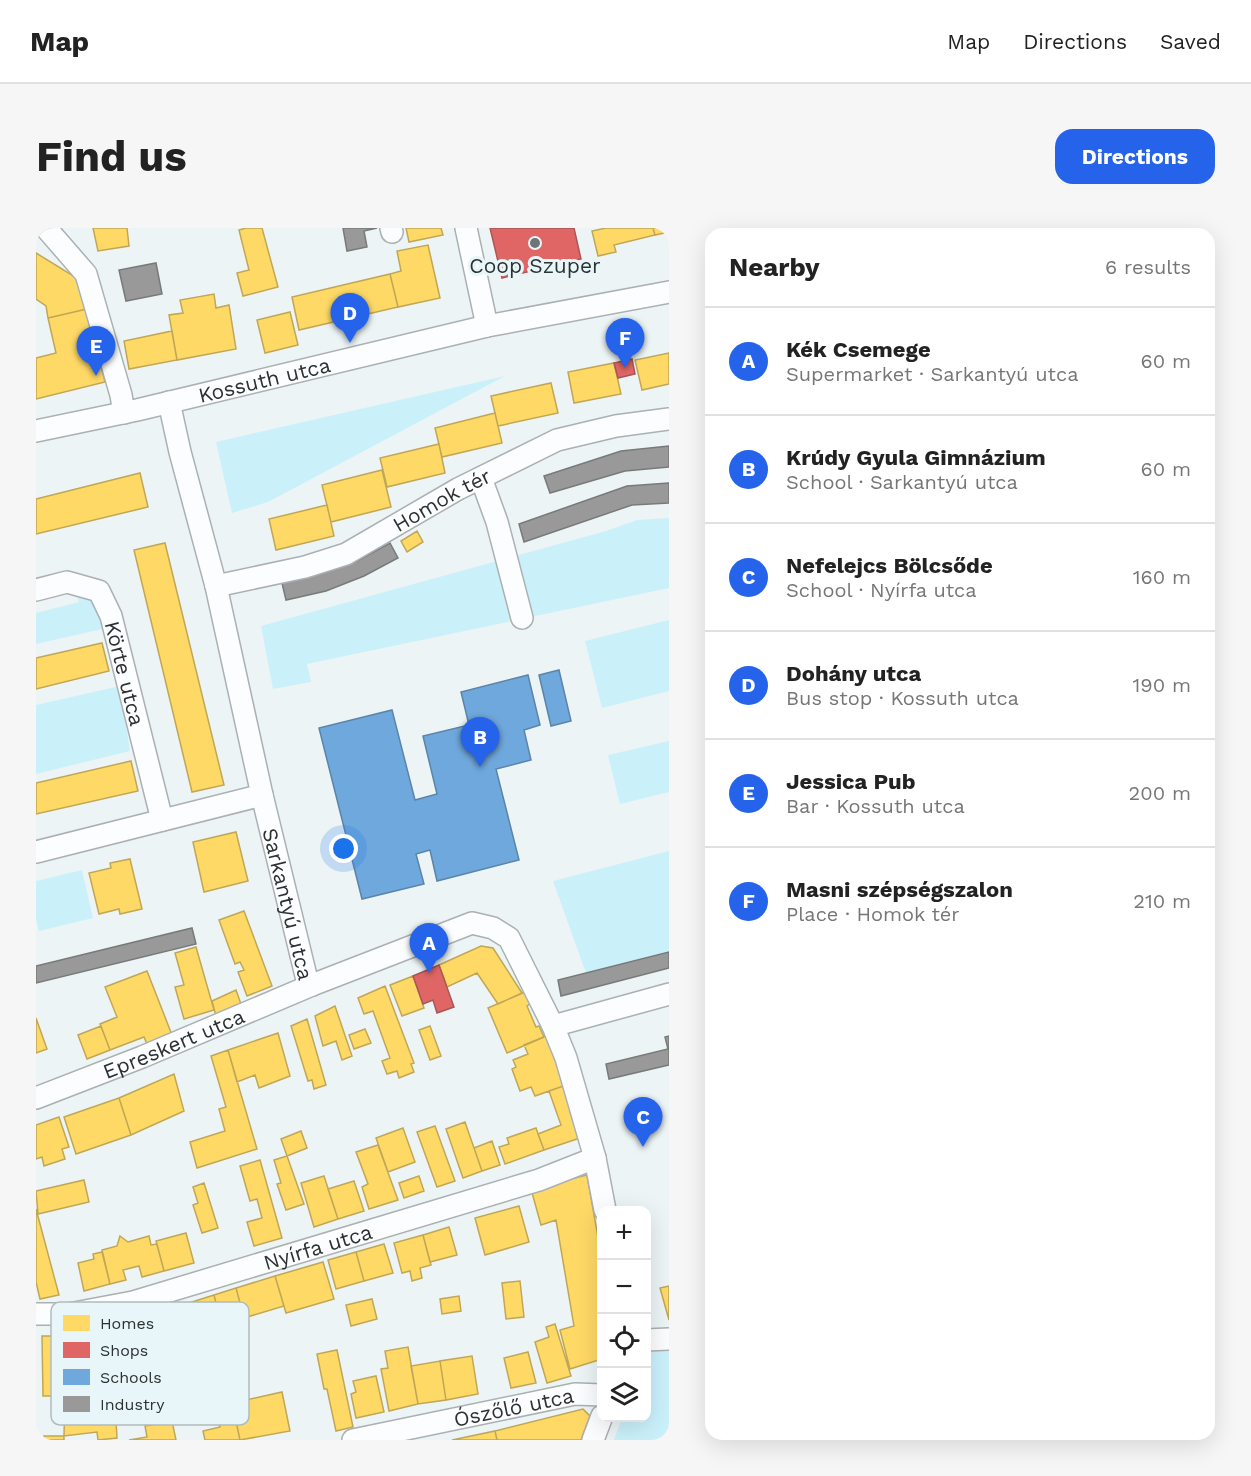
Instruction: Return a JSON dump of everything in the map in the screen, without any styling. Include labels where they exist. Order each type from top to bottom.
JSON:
[{"type":"street","points":[[46,228],[86,273],[121,395],[124,413]]},
{"type":"street","points":[[466,228],[487,326]]},
{"type":"street","name":"Kossuth utca","points":[[36,431],[124,413],[487,326],[669,292]]},
{"type":"street","name":"Sarkantyú utca","points":[[168,402],[216,586],[262,795],[307,980],[312,985],[472,923],[493,928],[509,938],[553,1026],[566,1058],[595,1158],[604,1206]]},
{"type":"street","name":"Homok tér","points":[[216,586],[305,567],[346,554],[481,478],[557,440],[616,426],[669,419]]},
{"type":"street","points":[[481,478],[497,522],[522,618]]},
{"type":"street","name":"Körte utca","points":[[36,590],[68,582],[99,591],[111,616],[162,820]]},
{"type":"street","points":[[36,852],[262,795]]},
{"type":"street","name":"Epreskert utca","points":[[36,1098],[142,1057],[312,985]]},
{"type":"street","points":[[553,1026],[669,994]]},
{"type":"street","name":"Nyírfa utca","points":[[133,1302],[539,1180],[595,1158]]},
{"type":"street","points":[[651,1340],[669,1339]]},
{"type":"street","name":"Ószőlő utca","points":[[353,1440],[575,1394],[597,1395]]},
{"type":"street","points":[[593,1440],[600,1422]]},
{"type":"shaded area","points":[[505,376],[268,502],[232,513],[216,442]]},
{"type":"shaded area","points":[[669,518],[669,588],[307,664],[311,682],[273,689],[261,626],[606,531],[637,520]]},
{"type":"shaded area","points":[[74,589],[91,592],[107,628],[36,644],[36,613],[79,602]]},
{"type":"shaded area","points":[[669,620],[669,691],[602,708],[585,641]]},
{"type":"shaded area","points":[[120,686],[130,751],[36,774],[36,705]]},
{"type":"shaded area","points":[[669,741],[669,792],[620,804],[608,755]]},
{"type":"shaded area","points":[[669,851],[669,952],[586,973],[553,881]]},
{"type":"shaded area","points":[[82,870],[93,918],[39,931],[36,919],[36,881]]},
{"type":"shaded area","points":[[669,1339],[669,1440],[614,1440],[621,1422],[651,1422],[651,1341]]},
{"type":"building: Homes","points":[[93,228],[127,228],[129,246],[98,251]]},
{"type":"building: Homes","points":[[262,228],[278,287],[243,296],[237,273],[249,270],[239,230]]},
{"type":"building: Homes","points":[[406,228],[441,228],[443,235],[409,242]]},
{"type":"building: Homes","points":[[606,228],[653,228],[655,235],[614,245],[616,252],[598,256],[592,231]]},
{"type":"building: Homes","points":[[653,228],[669,228],[669,232],[655,235]]},
{"type":"building: Homes","points":[[428,245],[440,298],[398,307],[390,274],[401,271],[397,251]]},
{"type":"building: Homes","points":[[36,253],[80,280],[87,309],[48,318],[46,306],[36,299]]},
{"type":"building: Homes","points":[[390,274],[398,307],[299,330],[292,297]]},
{"type":"building: Homes","points":[[214,294],[216,308],[229,305],[236,349],[177,360],[169,315],[183,313],[180,300]]},
{"type":"building: Homes","points":[[87,309],[105,382],[36,399],[36,358],[56,353],[48,318]]},
{"type":"building: Homes","points":[[290,312],[298,345],[265,353],[257,320]]},
{"type":"building: Homes","points":[[172,331],[177,360],[129,369],[124,341]]},
{"type":"building: Homes","points":[[669,353],[669,384],[642,390],[635,360]]},
{"type":"building: Homes","points":[[614,363],[621,394],[574,403],[568,372]]},
{"type":"building: Homes","points":[[551,383],[558,413],[498,426],[491,396]]},
{"type":"building: Homes","points":[[495,413],[502,443],[442,457],[435,428]]},
{"type":"building: Homes","points":[[439,444],[445,473],[387,487],[380,458]]},
{"type":"building: Homes","points":[[382,470],[391,507],[331,522],[322,485]]},
{"type":"building: Homes","points":[[140,473],[148,507],[36,534],[36,499]]},
{"type":"building: Homes","points":[[327,505],[334,536],[276,550],[269,519]]},
{"type":"building: Homes","points":[[417,531],[423,542],[407,552],[401,541]]},
{"type":"building: Homes","points":[[165,543],[224,785],[192,792],[134,550]]},
{"type":"building: Homes","points":[[102,643],[109,671],[36,689],[36,658]]},
{"type":"building: Homes","points":[[131,761],[138,791],[36,814],[36,783]]},
{"type":"building: Homes","points":[[236,832],[248,881],[204,892],[193,842]]},
{"type":"building: Homes","points":[[130,859],[142,909],[120,914],[119,909],[99,914],[89,873],[111,868],[110,863]]},
{"type":"building: Homes","points":[[244,911],[272,986],[247,996],[238,972],[244,970],[240,962],[235,964],[219,920]]},
{"type":"building: Homes","points":[[481,946],[493,948],[522,993],[498,1004],[477,973],[447,987],[439,965]]},
{"type":"building: Homes","points":[[196,947],[214,1010],[184,1019],[175,987],[184,985],[175,953]]},
{"type":"building: Homes","points":[[147,971],[172,1035],[147,1044],[144,1037],[110,1050],[100,1024],[117,1017],[105,987]]},
{"type":"building: Homes","points":[[413,976],[424,1008],[402,1016],[390,985]]},
{"type":"building: Homes","points":[[385,986],[414,1063],[411,1064],[414,1072],[399,1078],[397,1071],[387,1074],[382,1061],[390,1058],[373,1011],[364,1014],[358,998]]},
{"type":"building: Homes","points":[[236,990],[241,1004],[216,1016],[212,1001]]},
{"type":"building: Homes","points":[[525,992],[530,1004],[527,1006],[536,1027],[539,1026],[544,1037],[507,1053],[488,1008]]},
{"type":"building: Homes","points":[[335,1006],[352,1056],[342,1060],[336,1041],[323,1046],[315,1016]]},
{"type":"building: Homes","points":[[36,1018],[47,1049],[36,1053]]},
{"type":"building: Homes","points":[[307,1019],[326,1085],[314,1089],[312,1080],[308,1081],[291,1026]]},
{"type":"building: Homes","points":[[101,1026],[110,1050],[87,1059],[78,1035]]},
{"type":"building: Homes","points":[[430,1026],[441,1056],[430,1060],[419,1030]]},
{"type":"building: Homes","points":[[365,1029],[371,1043],[354,1049],[349,1035]]},
{"type":"building: Homes","points":[[278,1033],[290,1076],[259,1088],[255,1075],[237,1082],[228,1050]]},
{"type":"building: Homes","points":[[551,1034],[569,1084],[535,1096],[531,1087],[520,1091],[512,1069],[516,1067],[513,1060],[528,1054],[524,1045]]},
{"type":"building: Homes","points":[[228,1050],[257,1149],[197,1168],[190,1142],[225,1131],[219,1109],[226,1107],[211,1056]]},
{"type":"building: Homes","points":[[174,1074],[184,1111],[131,1135],[119,1098]]},
{"type":"building: Homes","points":[[569,1084],[586,1136],[544,1150],[538,1134],[561,1125],[549,1091]]},
{"type":"building: Homes","points":[[119,1098],[131,1135],[76,1154],[64,1117]]},
{"type":"building: Homes","points":[[59,1117],[69,1147],[62,1149],[65,1159],[44,1166],[42,1157],[36,1159],[36,1125]]},
{"type":"building: Homes","points":[[465,1122],[482,1171],[463,1178],[446,1129]]},
{"type":"building: Homes","points":[[435,1126],[455,1181],[437,1187],[417,1132]]},
{"type":"building: Homes","points":[[403,1128],[415,1162],[388,1172],[376,1138]]},
{"type":"building: Homes","points":[[536,1128],[544,1150],[505,1164],[499,1147],[509,1144],[507,1138]]},
{"type":"building: Homes","points":[[301,1131],[307,1148],[287,1156],[281,1139]]},
{"type":"building: Homes","points":[[492,1141],[500,1165],[482,1171],[474,1148]]},
{"type":"building: Homes","points":[[378,1145],[398,1200],[369,1209],[362,1187],[368,1184],[356,1152]]},
{"type":"building: Homes","points":[[287,1156],[304,1204],[286,1210],[277,1184],[281,1183],[274,1160]]},
{"type":"building: Homes","points":[[260,1160],[282,1238],[254,1246],[247,1222],[262,1218],[257,1199],[250,1201],[240,1166]]},
{"type":"building: Homes","points":[[587,1175],[597,1232],[597,1361],[570,1369],[560,1330],[574,1326],[556,1220],[541,1225],[531,1189]]},
{"type":"building: Homes","points":[[324,1176],[338,1219],[314,1227],[301,1183]]},
{"type":"building: Homes","points":[[419,1176],[424,1191],[404,1198],[399,1183]]},
{"type":"building: Homes","points":[[84,1180],[89,1202],[38,1214],[36,1191]]},
{"type":"building: Homes","points":[[354,1181],[364,1211],[338,1219],[328,1189]]},
{"type":"building: Homes","points":[[204,1183],[218,1228],[202,1233],[193,1205],[198,1203],[193,1187]]},
{"type":"building: Homes","points":[[519,1206],[529,1242],[485,1255],[475,1218]]},
{"type":"building: Homes","points":[[36,1209],[59,1295],[40,1299],[36,1282]]},
{"type":"building: Homes","points":[[449,1227],[457,1255],[430,1262],[423,1235]]},
{"type":"building: Homes","points":[[186,1233],[194,1263],[164,1271],[156,1241]]},
{"type":"building: Homes","points":[[423,1235],[431,1265],[420,1268],[422,1278],[412,1281],[410,1271],[402,1273],[394,1243]]},
{"type":"building: Homes","points":[[120,1236],[128,1242],[149,1236],[151,1245],[157,1244],[164,1271],[142,1277],[139,1266],[123,1270],[126,1280],[110,1284],[102,1250],[117,1246]]},
{"type":"building: Homes","points":[[384,1244],[393,1273],[364,1281],[356,1252]]},
{"type":"building: Homes","points":[[102,1252],[110,1284],[84,1291],[78,1263],[94,1259],[93,1254]]},
{"type":"building: Homes","points":[[356,1252],[364,1281],[336,1289],[328,1260]]},
{"type":"building: Homes","points":[[323,1262],[334,1299],[286,1313],[275,1276]]},
{"type":"building: Homes","points":[[275,1276],[284,1306],[249,1316],[249,1302],[240,1302],[236,1288]]},
{"type":"building: Homes","points":[[520,1281],[524,1317],[506,1319],[502,1283]]},
{"type":"building: Homes","points":[[669,1286],[669,1320],[660,1288]]},
{"type":"building: Homes","points":[[236,1288],[240,1302],[216,1302],[214,1295]]},
{"type":"building: Homes","points":[[214,1295],[216,1302],[192,1302]]},
{"type":"building: Homes","points":[[459,1296],[461,1311],[442,1314],[440,1299]]},
{"type":"building: Homes","points":[[372,1299],[377,1319],[351,1326],[346,1305]]},
{"type":"building: Homes","points":[[555,1324],[571,1376],[547,1383],[535,1342],[549,1337],[546,1327]]},
{"type":"building: Homes","points":[[42,1336],[51,1336],[51,1396],[43,1396]]},
{"type":"building: Homes","points":[[408,1347],[418,1404],[389,1411],[381,1369],[388,1368],[385,1351]]},
{"type":"building: Homes","points":[[337,1350],[353,1427],[336,1431],[317,1354]]},
{"type":"building: Homes","points":[[528,1352],[536,1383],[511,1388],[504,1358]]},
{"type":"building: Homes","points":[[472,1356],[478,1394],[446,1400],[440,1361]]},
{"type":"building: Homes","points":[[440,1361],[446,1400],[418,1404],[411,1366]]},
{"type":"building: Homes","points":[[376,1376],[384,1412],[356,1418],[351,1394],[356,1392],[353,1381]]},
{"type":"building: Homes","points":[[282,1392],[290,1431],[240,1440],[237,1425],[249,1425],[249,1399]]},
{"type":"building: Homes","points":[[583,1409],[590,1416],[581,1440],[497,1440],[495,1431]]},
{"type":"building: Homes","points":[[64,1425],[116,1425],[117,1438],[98,1440],[97,1432],[64,1436]]},
{"type":"building: Homes","points":[[173,1425],[176,1440],[129,1440],[147,1437],[145,1426]]},
{"type":"building: Homes","points":[[220,1425],[237,1425],[240,1440],[205,1440],[203,1431],[220,1427]]},
{"type":"building: Homes","points":[[495,1431],[497,1440],[452,1440]]},
{"type":"building: Homes","points":[[44,1436],[64,1436],[64,1440],[44,1440]]},
{"type":"building: Shops","name":"Coop Szuper","points":[[490,228],[574,228],[581,259],[502,278]]},
{"type":"building: Shops","points":[[632,359],[635,374],[618,378],[614,363]]},
{"type":"building: Shops","points":[[439,965],[454,1007],[437,1013],[433,1000],[423,1004],[413,976]]},
{"type":"building: Schools","points":[[559,670],[571,721],[551,726],[539,675]]},
{"type":"building: Schools","points":[[528,675],[540,725],[524,730],[531,760],[496,769],[519,860],[437,881],[430,850],[416,854],[424,884],[362,899],[319,728],[392,710],[415,800],[437,794],[423,736],[469,725],[461,692]]},
{"type":"building: Industry","points":[[343,228],[377,228],[364,231],[367,247],[347,251]]},
{"type":"building: Industry","points":[[156,263],[162,294],[126,301],[119,270]]},
{"type":"building: Industry","points":[[669,446],[669,467],[625,471],[550,493],[544,476],[621,451]]},
{"type":"building: Industry","points":[[669,483],[669,503],[632,505],[524,542],[519,524],[627,486]]},
{"type":"building: Industry","points":[[390,543],[398,558],[364,576],[326,591],[286,600],[282,583],[320,574],[357,561]]},
{"type":"building: Industry","points":[[192,928],[196,944],[36,983],[36,966]]},
{"type":"building: Industry","points":[[669,952],[669,968],[561,996],[558,980]]},
{"type":"building: Industry","points":[[669,1036],[669,1065],[609,1079],[606,1064],[668,1049],[665,1037]]},
{"type":"place","name":"Coop Szuper","points":[[535,243]]},
{"type":"place","name":"Dohány utca","points":[[350,343]]},
{"type":"place","name":"Masni szépségszalon","points":[[625,368]]},
{"type":"place","name":"Jessica Pub","points":[[96,376]]},
{"type":"place","name":"Krúdy Gyula Gimnázium","points":[[480,767]]},
{"type":"place","name":"Kék Csemege","points":[[429,973]]},
{"type":"place","name":"Nefelejcs Bölcsőde","points":[[643,1147]]}]
